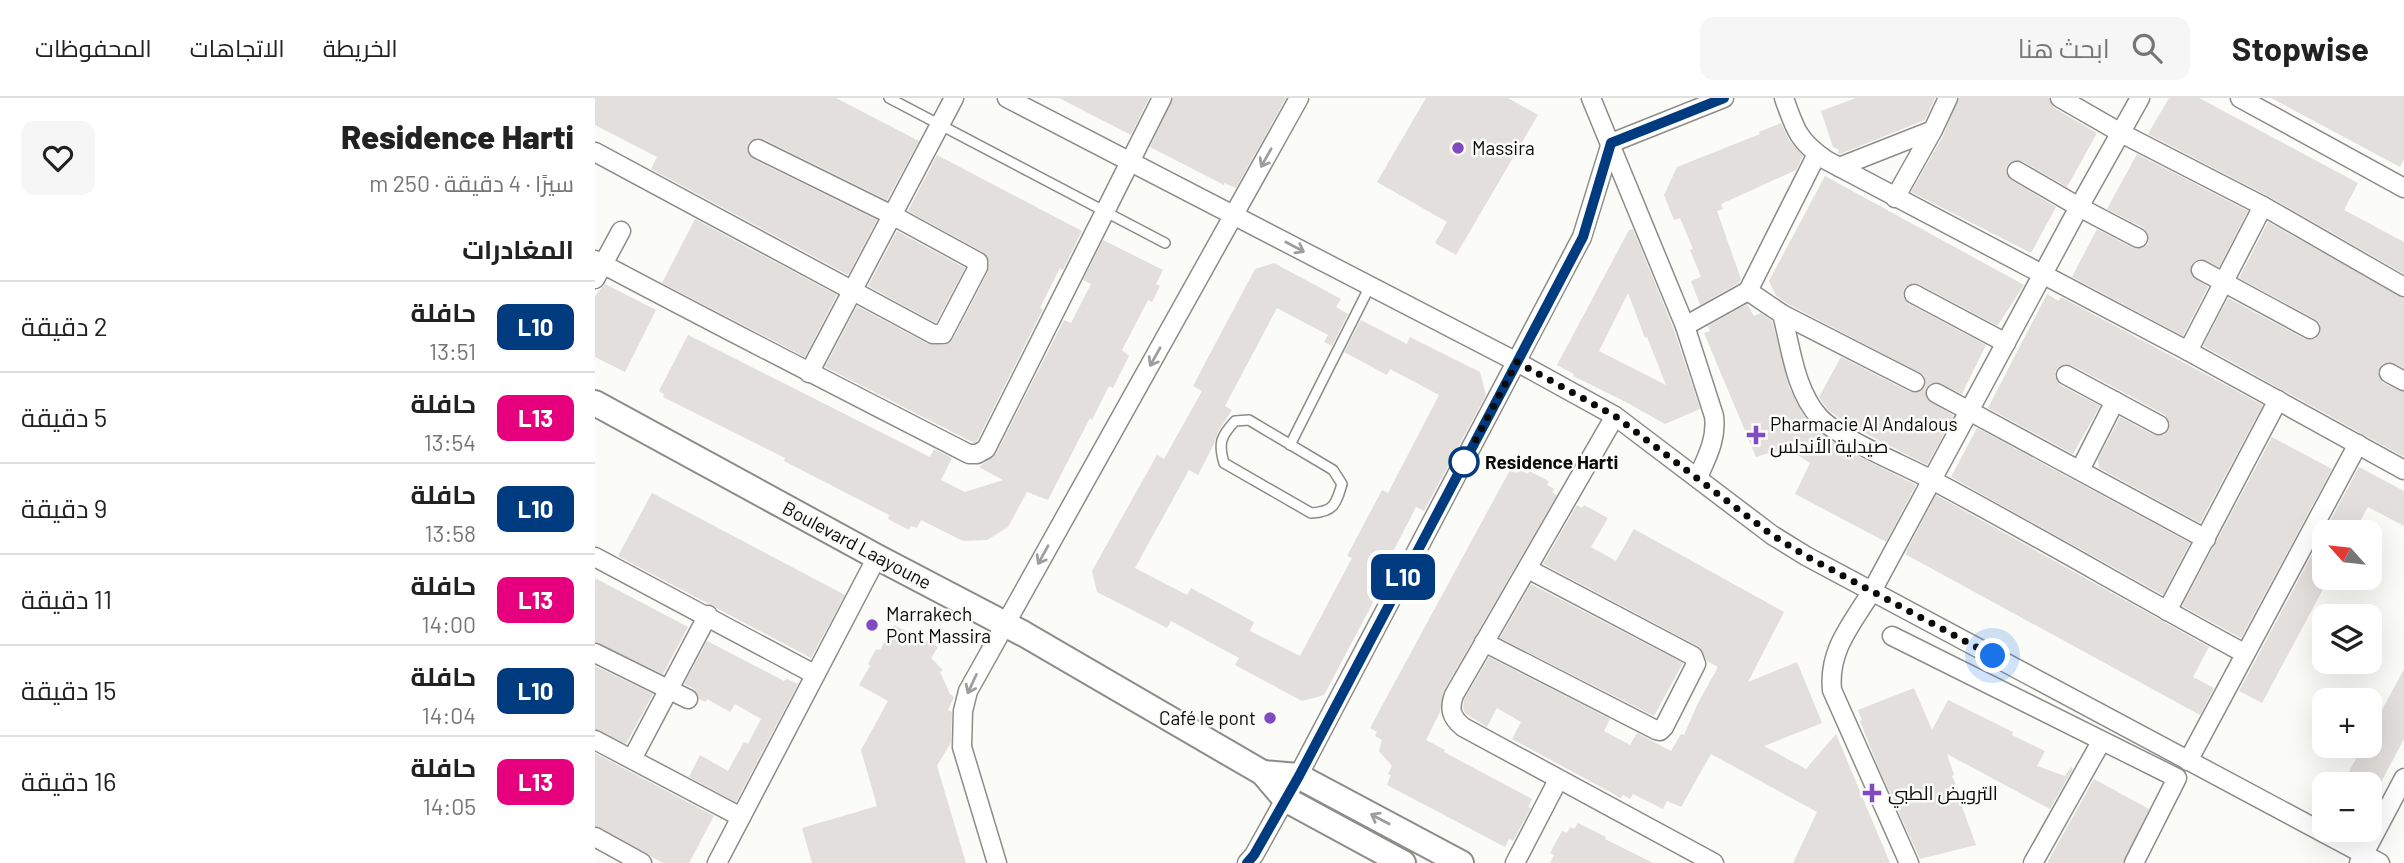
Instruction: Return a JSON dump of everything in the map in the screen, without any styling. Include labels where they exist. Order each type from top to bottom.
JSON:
[{"type":"street","points":[[809,373],[954,98]]},
{"type":"street","points":[[1007,98],[1517,362],[1615,416],[1772,535],[2188,761],[2361,859],[2380,863]]},
{"type":"street","points":[[621,231],[598,268],[680,306],[969,454],[977,454],[986,449],[1163,98]]},
{"type":"street","points":[[997,863],[963,747],[963,711],[968,691],[1299,98]]},
{"type":"street","points":[[1591,98],[1685,326],[1714,416],[1716,429],[1697,477]]},
{"type":"street","points":[[1611,143],[1724,98]]},
{"type":"street","points":[[1784,98],[1804,143],[1817,154],[1895,198],[2188,351],[2404,470]]},
{"type":"street","points":[[1895,198],[1948,98]]},
{"type":"street","points":[[1909,863],[1832,690],[1830,671],[1836,652],[1872,591],[2041,275],[2140,98]]},
{"type":"street","points":[[2240,98],[2404,188]]},
{"type":"street","points":[[2060,99],[2263,206],[2404,287]]},
{"type":"street","points":[[1839,167],[1933,130]]},
{"type":"street","points":[[1247,863],[1299,776],[1583,237],[1611,143]]},
{"type":"street","points":[[595,152],[852,291],[938,335],[943,334],[978,267],[978,262],[892,215],[758,149]]},
{"type":"street","points":[[1685,326],[1748,291],[1817,154]]},
{"type":"street","points":[[2017,171],[2139,238]]},
{"type":"street","points":[[2188,351],[2263,206]]},
{"type":"street","points":[[2201,270],[2310,329]]},
{"type":"street","points":[[1748,291],[1782,314],[1915,382]]},
{"type":"street","points":[[1914,294],[2007,343]]},
{"type":"street","points":[[1782,314],[1801,386],[1811,407],[1822,420],[1840,433],[1932,480],[2244,653]]},
{"type":"street","points":[[2066,375],[2159,425]]},
{"type":"street","points":[[1936,393],[2206,539]]},
{"type":"street","points":[[2167,611],[2278,400]]},
{"type":"street","points":[[2080,470],[2115,401]]},
{"type":"street","name":"Boulevard Laayoune","points":[[595,403],[1004,623],[1263,773],[1286,799],[1402,863]]},
{"type":"street","points":[[1615,416],[1454,695],[1451,712],[1463,727],[1714,863]]},
{"type":"street","points":[[2188,761],[2358,444]]},
{"type":"street","points":[[595,557],[814,674]]},
{"type":"street","points":[[717,863],[877,557]]},
{"type":"street","points":[[1484,642],[1656,730],[1660,731],[1664,727],[1696,664],[1693,656],[1528,569]]},
{"type":"street","points":[[632,760],[708,615]]},
{"type":"street","points":[[1892,636],[2177,778],[2134,863]]},
{"type":"street","points":[[595,653],[688,699]]},
{"type":"street","points":[[595,740],[741,817]]},
{"type":"street","points":[[2033,863],[2102,741]]},
{"type":"street","name":"Boulevard Laayoune","points":[[1263,773],[1299,776],[1419,853],[1461,863]]},
{"type":"street","points":[[2361,859],[2404,778]]},
{"type":"street","points":[[1515,863],[1558,780]]},
{"type":"street","points":[[595,837],[642,863]]},
{"type":"lane","points":[[889,98],[1165,243]]},
{"type":"lane","points":[[1290,445],[1370,286]]},
{"type":"lane","points":[[1248,420],[1290,445],[1333,470],[1342,484],[1337,502],[1325,512],[1311,513],[1224,463],[1220,449],[1224,433],[1235,421],[1248,420]]},
{"type":"building","points":[[595,98],[836,98],[919,141],[887,200],[763,139],[757,138],[748,143],[747,150],[753,159],[877,220],[848,275],[651,169],[657,157],[595,125]]},
{"type":"building","points":[[1059,98],[1149,98],[1131,135]]},
{"type":"building","points":[[1173,98],[1286,98],[1236,188],[1224,185],[1150,147]]},
{"type":"building","name":"Massira","points":[[1426,98],[1508,98],[1538,115],[1456,255],[1435,243],[1447,222],[1377,182]]},
{"type":"building","points":[[1856,98],[1935,98],[1925,120],[1840,154],[1839,150],[1833,147],[1821,111]]},
{"type":"building","points":[[1959,98],[2049,98],[2054,108],[2097,133],[2067,187],[2022,161],[2012,161],[2007,166],[2006,172],[2011,180],[2056,207],[2031,253],[1911,192],[1943,136]]},
{"type":"building","points":[[2169,98],[2199,98],[2358,183],[2344,210],[2404,242],[2404,274],[2268,196],[2148,134]]},
{"type":"building","points":[[2271,98],[2404,98],[2404,159],[2400,167]]},
{"type":"building","points":[[1781,123],[1789,140],[1803,156],[1796,170],[1721,204],[1723,209],[1717,211],[1741,279],[1739,283],[1700,305],[1691,281],[1701,277],[1690,250],[1693,249],[1680,218],[1674,220],[1664,195],[1677,167]]},
{"type":"building","points":[[2137,154],[2248,211],[2219,267],[2201,259],[2191,265],[2192,276],[2208,287],[2183,336],[2072,277],[2097,229],[2133,248],[2139,249],[2148,244],[2149,237],[2144,228],[2107,209]]},
{"type":"building","points":[[937,155],[1082,231],[1063,270],[1060,268],[1040,308],[1043,309],[974,443],[825,367],[857,306],[928,344],[944,345],[953,339],[988,272],[989,262],[983,252],[908,211]]},
{"type":"building","points":[[1825,176],[2024,285],[1998,325],[1919,284],[1913,283],[1904,288],[1903,295],[1909,304],[1986,345],[1962,394],[1936,382],[1926,388],[1927,399],[1954,416],[1927,465],[1849,425],[1828,410],[1819,397],[1841,357],[1910,392],[1916,393],[1925,388],[1924,375],[1788,304],[1776,296],[1769,281]]},
{"type":"building","points":[[695,219],[837,295],[805,357],[662,283]]},
{"type":"building","points":[[2268,222],[2404,298],[2404,368],[2388,362],[2382,364],[2378,373],[2383,383],[2404,392],[2404,457],[2203,346],[2228,298],[2305,339],[2315,339],[2320,334],[2320,324],[2315,319],[2239,278]]},
{"type":"building","points":[[1633,229],[1674,330],[1700,409],[1665,424],[1557,365],[1629,230]],"holes":[[[1628,293],[1645,338],[1647,337],[1666,385],[1599,351]]]},
{"type":"building","points":[[897,231],[965,268],[936,323],[868,286]]},
{"type":"building","points":[[1103,240],[1163,270],[1156,284],[1160,286],[1152,302],[1148,300],[1122,350],[1129,356],[1113,388],[1109,386],[1092,420],[1090,418],[1048,500],[1027,492],[1008,527],[987,540],[963,541],[921,520],[917,528],[911,526],[909,530],[888,519],[889,515],[784,461],[785,458],[663,397],[664,394],[659,391],[688,335],[930,457],[934,449],[952,458],[941,480],[965,492],[1003,480],[979,467],[996,454],[1064,320],[1071,323],[1091,284],[1083,280]]},
{"type":"building","points":[[1274,263],[1341,299],[1336,307],[1348,314],[1332,346],[1324,342],[1328,335],[1277,308],[1225,406],[1232,410],[1218,432],[1198,475],[1189,470],[1135,568],[1187,595],[1191,588],[1254,622],[1250,631],[1300,656],[1352,558],[1347,556],[1382,490],[1388,493],[1439,395],[1390,369],[1387,375],[1344,352],[1361,320],[1407,344],[1410,337],[1480,372],[1486,395],[1424,511],[1416,507],[1381,575],[1386,578],[1324,695],[1302,701],[1235,665],[1239,658],[1171,621],[1167,628],[1097,592],[1092,571],[1157,455],[1164,459],[1202,391],[1193,386],[1255,269]]},
{"type":"building","points":[[605,284],[656,310],[625,372],[595,357],[595,296]]},
{"type":"building","points":[[2047,294],[2059,301],[2061,297],[2263,405],[2200,523],[2099,468],[2098,459],[2120,417],[2154,435],[2164,435],[2169,430],[2170,424],[2165,415],[2121,391],[2071,365],[2065,364],[2056,369],[2055,376],[2060,385],[2100,406],[2073,454],[1988,408]]},
{"type":"building","points":[[1747,304],[1754,316],[1761,313],[1772,321],[1789,387],[1811,425],[1852,453],[1916,485],[1886,542],[1795,494],[1810,463],[1787,448],[1756,457],[1704,333],[1710,331],[1708,326]]},
{"type":"building","points":[[1977,428],[2190,543],[2163,595],[1951,477]]},
{"type":"building","points":[[2272,437],[2332,469],[2241,638],[2182,606]]},
{"type":"building","points":[[2359,467],[2404,491],[2404,526],[2368,507],[2361,520],[2330,520]]},
{"type":"building","points":[[1510,470],[1528,474],[1529,471],[1549,481],[1547,485],[1554,489],[1552,492],[1557,495],[1444,690],[1440,712],[1426,740],[1532,799],[1528,807],[1531,808],[1513,841],[1509,839],[1505,847],[1387,785],[1392,766],[1379,751],[1382,740],[1375,736],[1377,732],[1370,728]]},
{"type":"building","points":[[652,493],[845,595],[811,658],[618,556]]},
{"type":"building","points":[[1936,495],[2209,647],[2193,677],[2214,688],[2200,715],[1905,554]]},
{"type":"building","points":[[1577,505],[1582,508],[1584,505],[1608,518],[1591,547],[1616,561],[1634,529],[1784,612],[1748,682],[1797,662],[1822,723],[1764,746],[1806,769],[1836,734],[1890,863],[1793,863],[1817,812],[1711,754],[1681,807],[1667,801],[1663,809],[1633,794],[1630,799],[1623,795],[1621,798],[1512,739],[1521,722],[1497,708],[1487,727],[1465,713],[1464,700],[1489,657],[1610,719],[1604,731],[1630,745],[1637,733],[1671,751],[1681,734],[1684,735],[1718,667],[1707,661],[1698,646],[1543,564]]},
{"type":"building","points":[[2312,554],[2312,590],[2323,590],[2315,604],[2312,604],[2312,610],[2262,703],[2239,691]]},
{"type":"building","points":[[595,578],[688,627],[663,674],[595,642]]},
{"type":"building","points":[[1531,584],[1683,663],[1654,716],[1500,638]]},
{"type":"building","points":[[894,625],[938,647],[931,658],[943,670],[940,672],[954,697],[948,710],[952,712],[951,742],[937,766],[966,863],[812,863],[802,828],[877,806],[861,750],[888,701],[859,685],[876,649],[880,650]]},
{"type":"building","points":[[707,641],[784,681],[787,679],[798,684],[736,802],[689,777],[700,755],[728,771],[744,742],[748,744],[761,719],[735,704],[730,712],[707,699],[706,702],[699,699],[694,689],[684,684]]},
{"type":"building","points":[[595,666],[653,694],[626,744],[595,729]]},
{"type":"building","points":[[2404,669],[2404,739],[2382,780],[2382,772],[2349,772],[2356,758],[2382,758],[2382,710]]},
{"type":"building","points":[[1914,688],[1932,730],[1948,700],[2045,751],[2037,766],[2065,776],[2071,767],[2073,769],[2050,809],[1947,754],[1976,845],[1920,859],[1879,769],[1858,710]]},
{"type":"building","points":[[595,753],[714,816],[689,863],[663,863],[595,826]]},
{"type":"building","points":[[2094,779],[2149,809],[2123,863],[2047,863]]},
{"type":"building","points":[[1578,823],[1653,863],[1550,863],[1554,855],[1550,853],[1562,831],[1567,833],[1570,827],[1574,829]]},
{"type":"bus line","name":"L10","points":[[1247,863],[1299,776],[1583,237],[1611,143],[1724,98]]},
{"type":"place","name":"Massira","points":[[1458,148]]},
{"type":"place","name":"Pharmacie Al Andalous صيدلية الأندلس","points":[[1756,435]]},
{"type":"place","name":"Residence Harti","points":[[1464,462]]},
{"type":"place","name":"Marrakech Pont Massira","points":[[872,625]]},
{"type":"place","name":"Café le pont","points":[[1270,718]]},
{"type":"place","name":"الترويض الطبي","points":[[1872,793]]},
{"type":"route","points":[[1464,462],[1517,362],[1615,416],[1740,512],[1806,556],[1993,656]]}]
